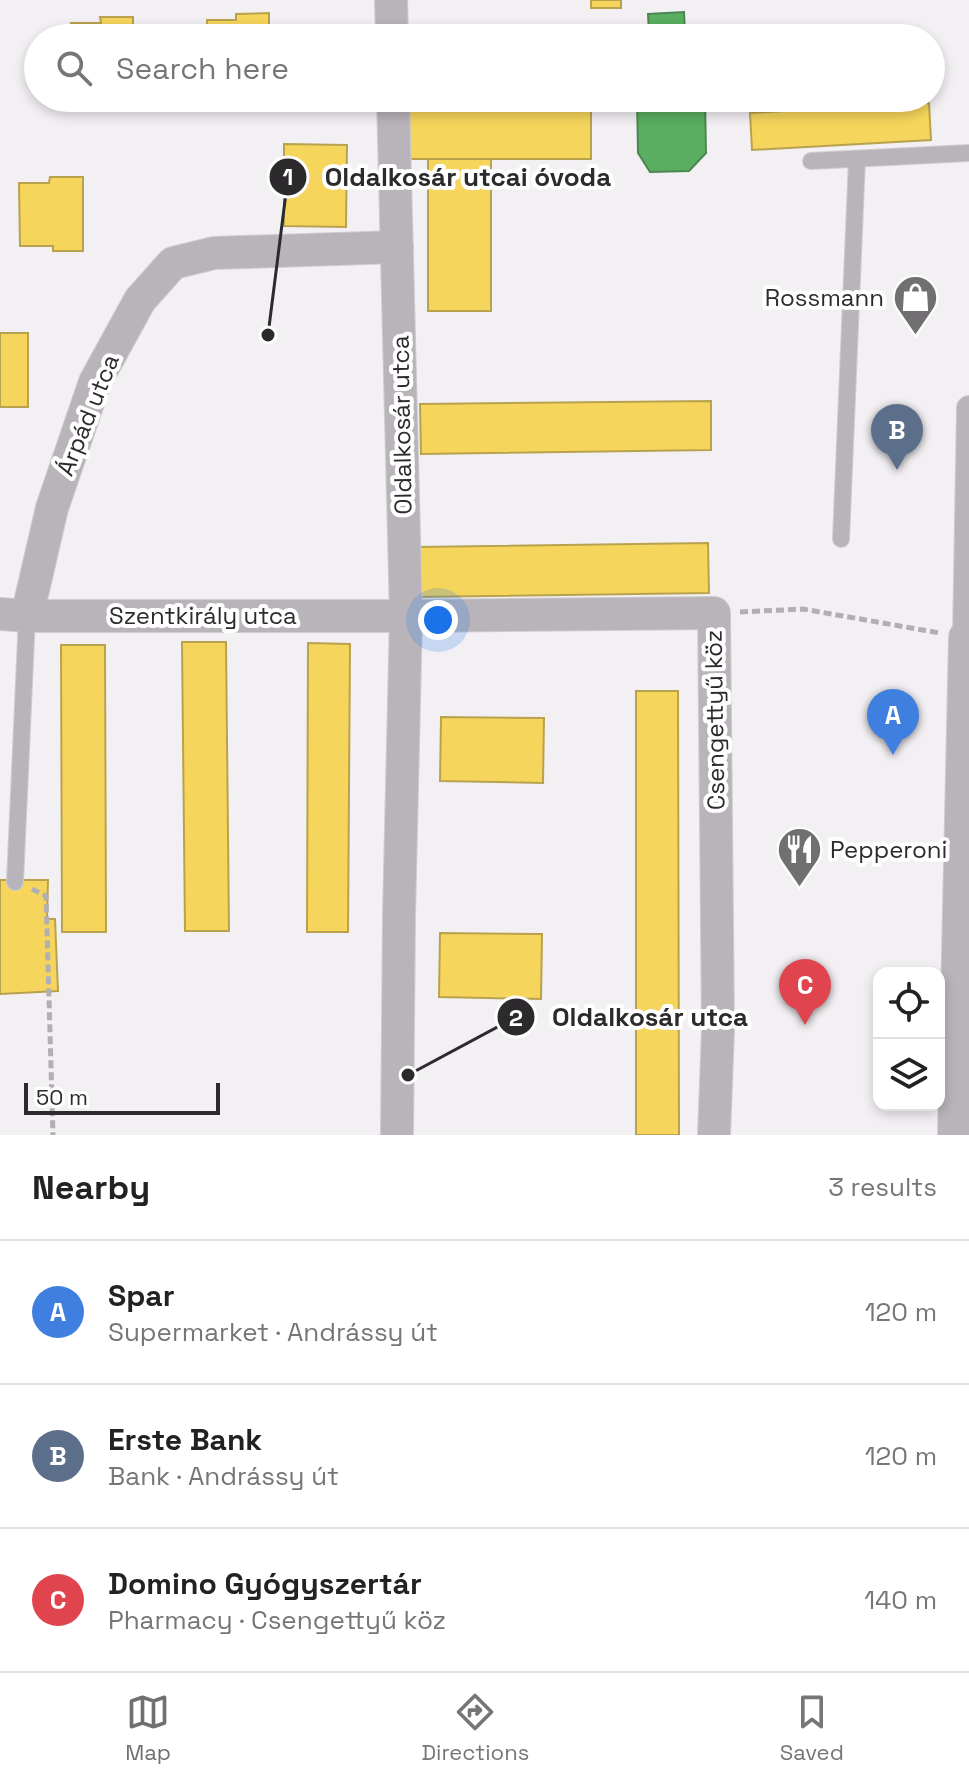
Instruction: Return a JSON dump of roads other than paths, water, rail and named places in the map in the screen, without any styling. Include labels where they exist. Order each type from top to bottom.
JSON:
[{"type":"street","points":[[391,0],[392,24]]},
{"type":"street","name":"Oldalkosár utca","points":[[393,112],[406,616],[397,1135]]},
{"type":"street","name":"Árpád utca","points":[[14,615],[95,382],[140,300],[173,263],[214,253],[397,247]]},
{"type":"street","points":[[954,1135],[967,638],[969,408]]},
{"type":"street","name":"Csengettyű köz","points":[[406,616],[714,613],[718,1030],[714,1135]]},
{"type":"street","name":"Szentkirály utca","points":[[14,615],[406,616]]},
{"type":"lane","points":[[811,161],[969,153]]},
{"type":"lane","points":[[841,539],[857,159]]},
{"type":"lane","points":[[14,615],[15,882]]},
{"type":"tram line","points":[[959,1135],[969,830]]},
{"type":"place","name":"Oldalkosár utcai óvoda","points":[[268,335]]},
{"type":"place","name":"Rossmann","points":[[915,337]]},
{"type":"place","name":"Erste Bank","points":[[897,470]]},
{"type":"place","name":"Spar","points":[[893,755]]},
{"type":"place","name":"Pepperoni","points":[[799,889]]},
{"type":"place","name":"Domino Gyógyszertár","points":[[805,1025]]},
{"type":"place","name":"Oldalkosár utca","points":[[408,1075]]}]
